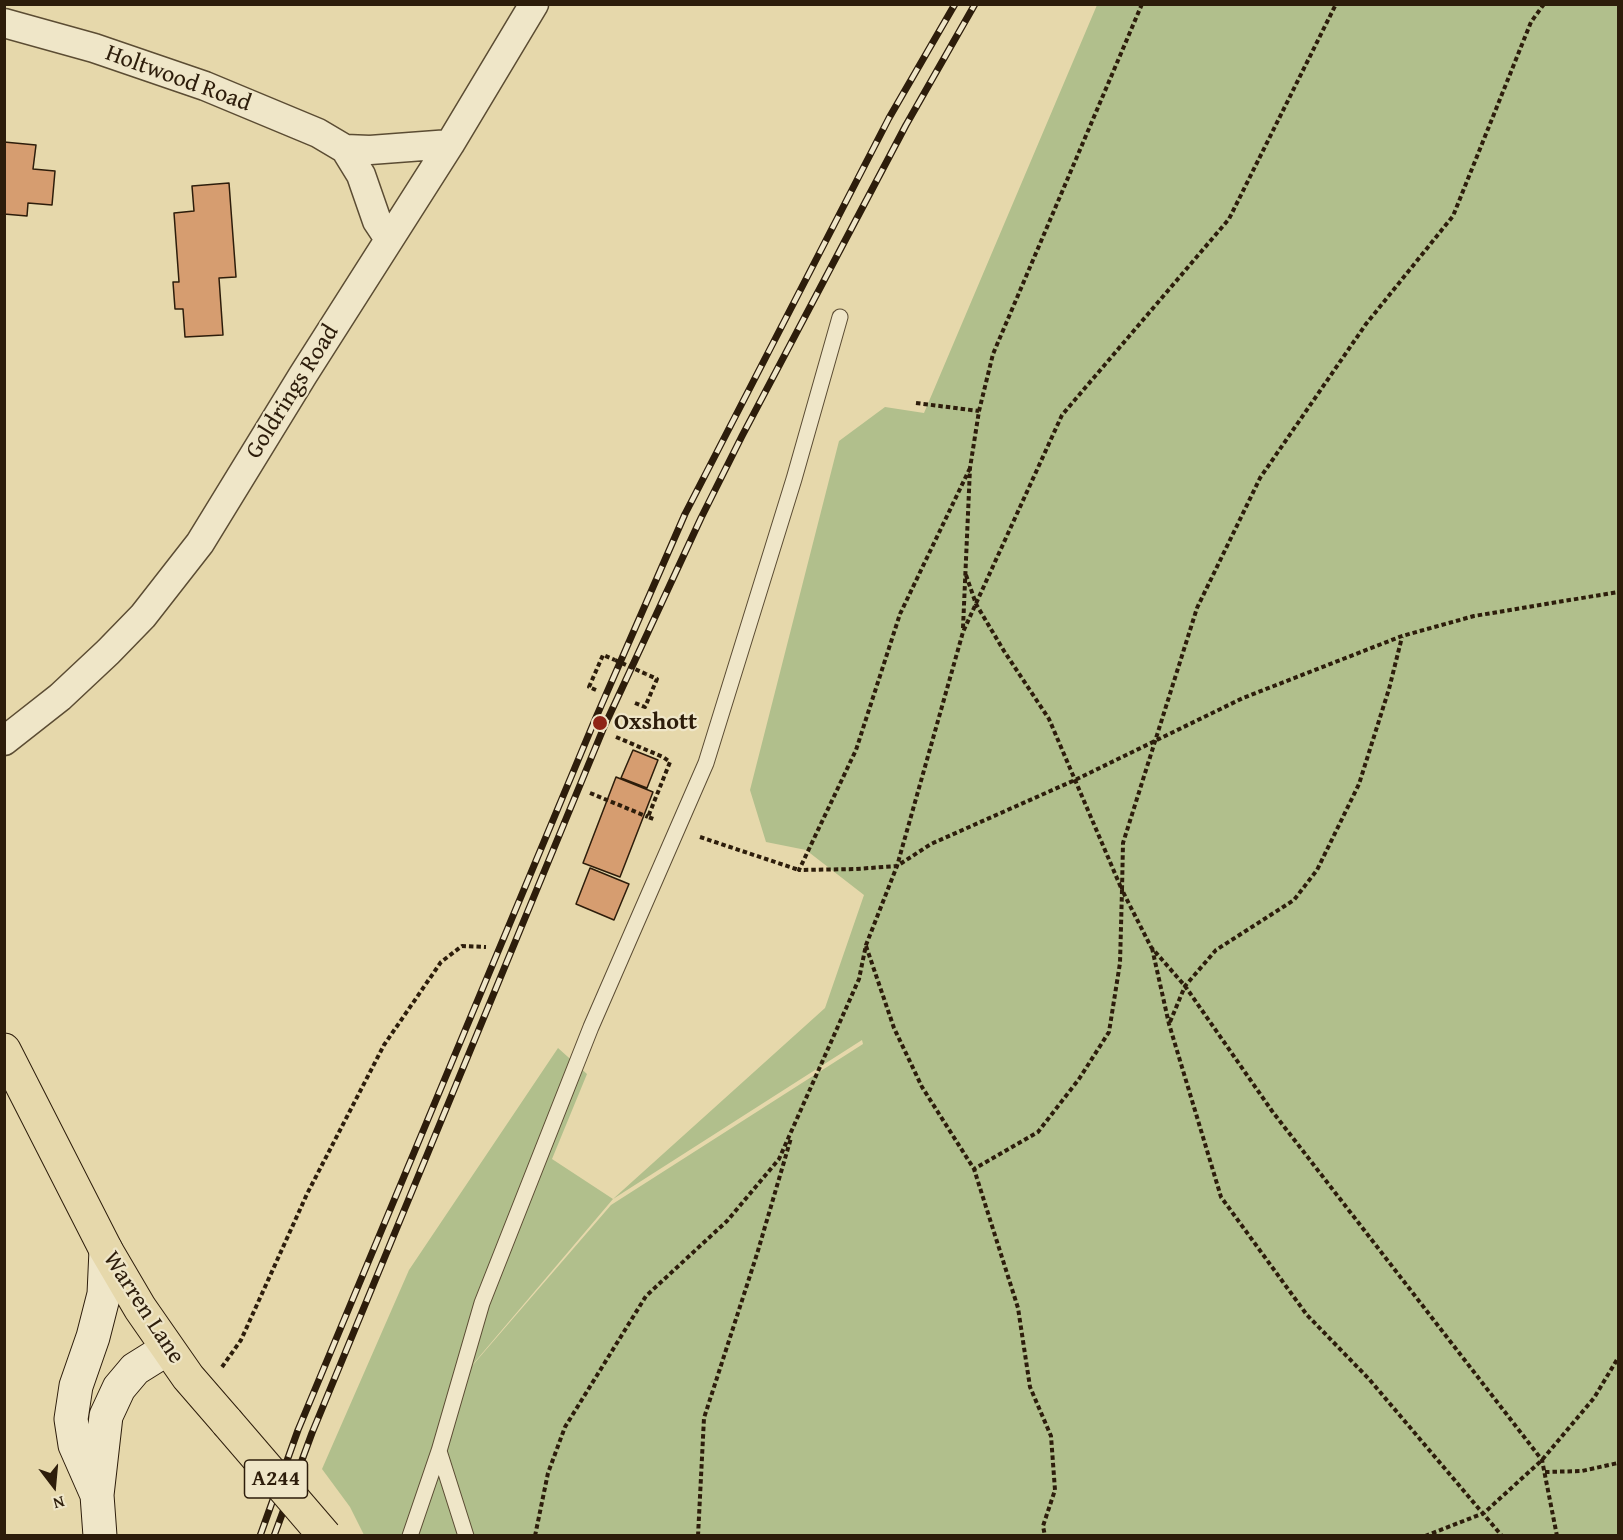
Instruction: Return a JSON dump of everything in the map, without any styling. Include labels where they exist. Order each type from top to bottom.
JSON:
[{"type":"main road","name":"Warren Lane","points":[[4,1050],[106,1250],[147,1321],[199,1389],[325,1536]]},
{"type":"main road","points":[[97,1496],[75,1445],[71,1419],[76,1386],[93,1337],[104,1294],[106,1250]]},
{"type":"main road","points":[[100,1536],[97,1496],[106,1416],[119,1388],[135,1369],[167,1349]]},
{"type":"street","name":"Goldrings Road","points":[[4,741],[60,697],[108,652],[143,616],[200,543],[450,144],[534,4]]},
{"type":"street","name":"Holtwood Road","points":[[4,24],[94,48],[205,86],[318,133],[345,149],[361,175],[377,221],[389,239]]},
{"type":"street","name":"Holtwood Road","points":[[345,149],[370,150],[450,144]]},
{"type":"lane","points":[[410,1536],[439,1451],[482,1303],[591,1027],[706,763],[794,479],[840,317]]},
{"type":"lane","points":[[439,1451],[466,1536]]},
{"type":"path","points":[[963,632],[970,468],[979,411],[993,354],[1142,4]]},
{"type":"path","points":[[535,1536],[548,1473],[565,1427],[646,1296],[727,1221],[779,1159],[859,979],[866,945],[897,866],[963,632],[1062,414],[1229,219],[1336,4]]},
{"type":"path","points":[[974,1169],[1038,1132],[1079,1079],[1109,1032],[1120,963],[1123,843],[1197,608],[1260,478],[1366,324],[1453,216],[1531,22],[1544,4]]},
{"type":"path","points":[[916,403],[979,411]]},
{"type":"path","points":[[799,870],[856,750],[900,614],[970,468]]},
{"type":"path","points":[[966,575],[976,604],[1049,719],[1122,890],[1151,947],[1169,1024],[1221,1197],[1307,1315],[1369,1379],[1502,1536]]},
{"type":"path","points":[[677,830],[799,870],[897,866],[931,844],[1075,780],[1243,698],[1402,636],[1474,616],[1618,592]]},
{"type":"path","points":[[1169,1024],[1185,986],[1216,950],[1294,900],[1317,870],[1359,784],[1389,689],[1402,636]]},
{"type":"path","points":[[596,690],[589,687],[603,655],[657,679],[645,707],[635,703]]},
{"type":"path","points":[[616,737],[670,762]]},
{"type":"path","points":[[590,793],[648,817]]},
{"type":"path","points":[[866,945],[894,1028],[917,1077],[974,1169],[1018,1308],[1030,1387],[1051,1436],[1055,1490],[1043,1526],[1045,1536]]},
{"type":"path","points":[[199,1389],[218,1373],[241,1340],[307,1194],[384,1045],[441,962],[462,946],[486,947]]},
{"type":"path","points":[[1151,947],[1185,986],[1272,1111],[1542,1460],[1557,1536]]},
{"type":"path","points":[[698,1536],[704,1418],[757,1254],[795,1123]]},
{"type":"path","points":[[1425,1536],[1484,1513],[1542,1460],[1594,1398],[1618,1358]]},
{"type":"path","points":[[1545,1472],[1582,1471],[1618,1463]]},
{"type":"green space","points":[[1097,5],[1618,5],[1618,1535],[364,1535],[350,1507],[322,1469],[409,1270],[558,1048],[587,1074],[552,1159],[613,1199],[825,1008],[864,895],[806,850],[766,842],[750,790],[839,441],[885,407],[924,413]],"holes":[[[862,1040],[863,1044],[611,1205],[440,1403],[613,1199]]]},
{"type":"building","points":[[4,142],[36,145],[33,169],[55,171],[52,205],[28,203],[27,216],[4,214]]},
{"type":"building","points":[[229,183],[236,277],[219,278],[223,335],[185,337],[183,309],[175,309],[173,282],[179,282],[174,213],[194,211],[192,186]]},
{"type":"building","points":[[633,750],[658,760],[647,788],[621,778]]},
{"type":"building","name":"Oxshott","points":[[616,777],[653,792],[620,877],[583,863]]},
{"type":"building","points":[[590,868],[629,884],[614,920],[576,904]]},
{"type":"railway","points":[[260,1536],[298,1430],[594,722],[685,514],[889,118],[955,4]]},
{"type":"railway","points":[[274,1536],[312,1433],[604,727],[701,518],[742,436],[906,125],[975,4]]},
{"type":"place","name":"Oxshott","points":[[600,723]]}]
